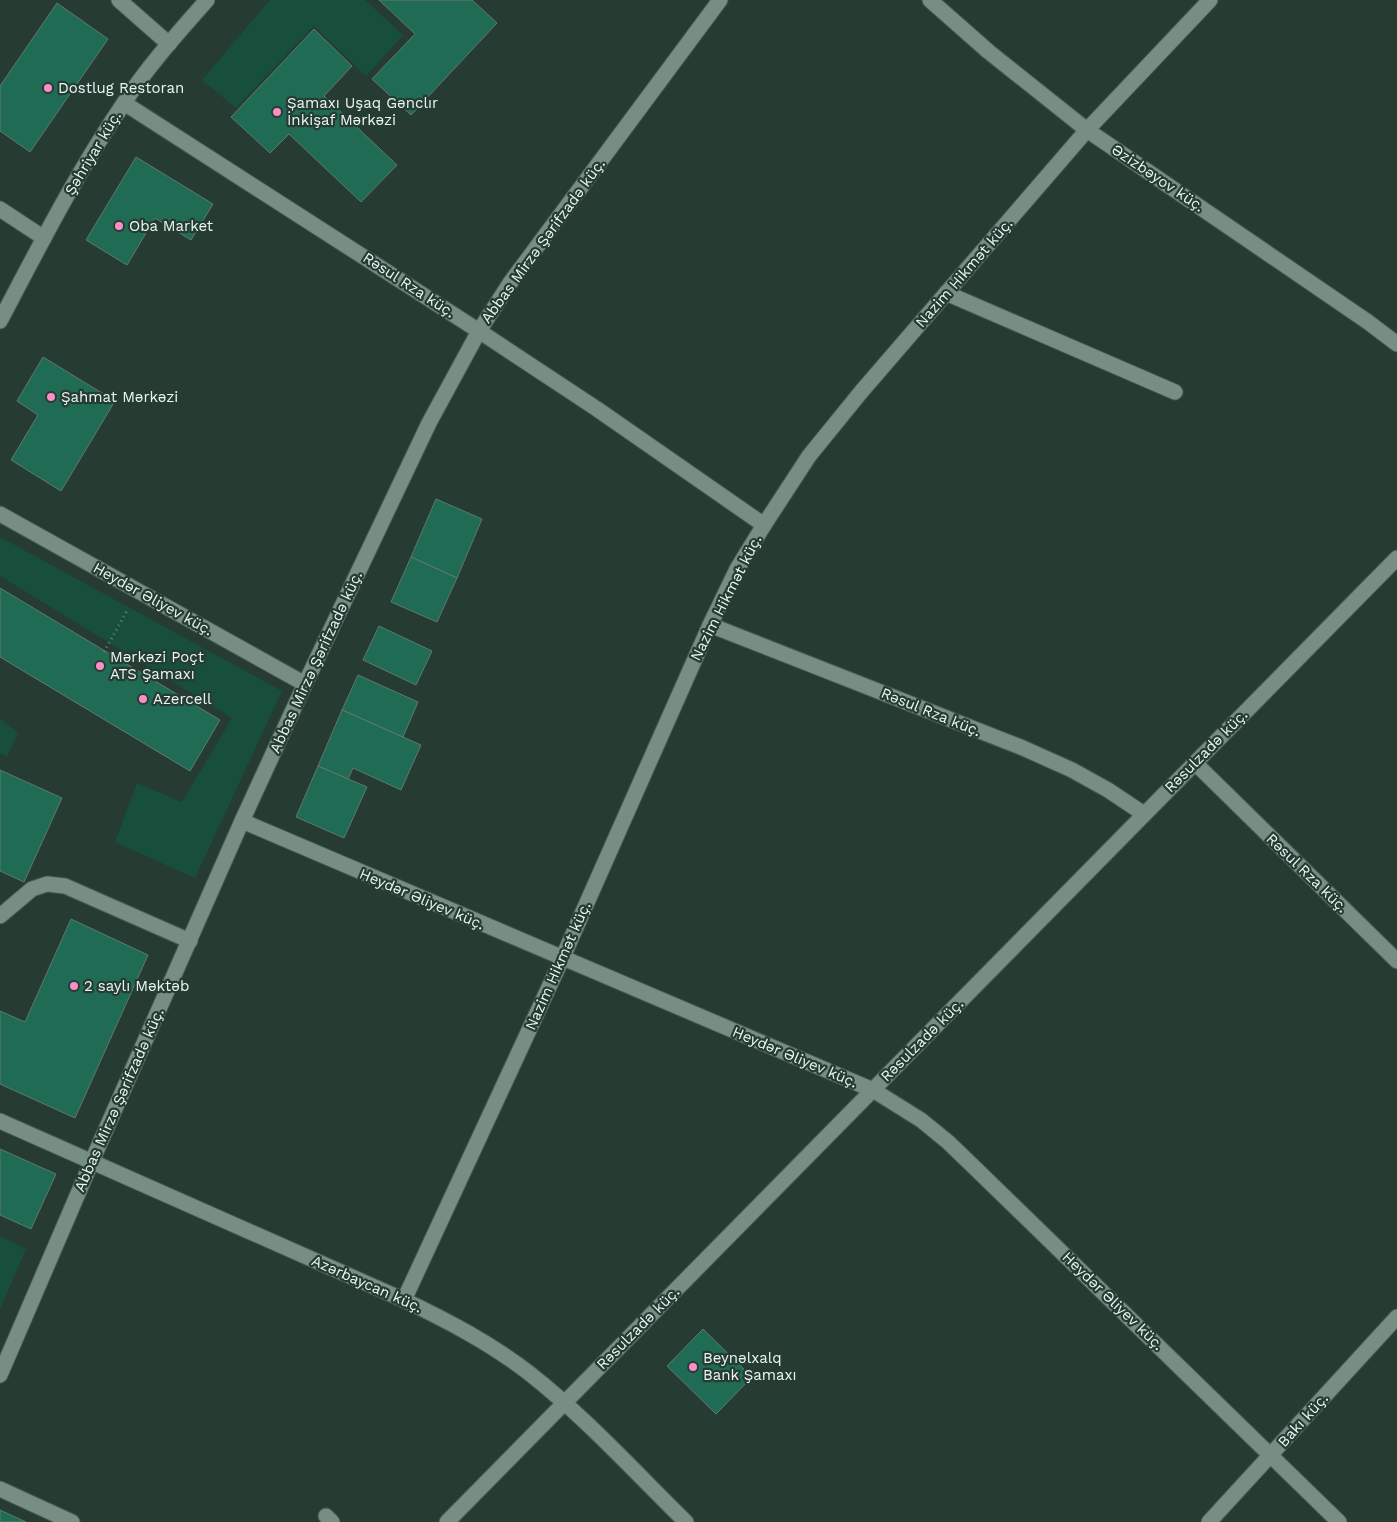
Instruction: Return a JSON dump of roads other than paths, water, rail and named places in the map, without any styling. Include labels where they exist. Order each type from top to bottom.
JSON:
[{"type":"street","points":[[119,0],[169,44]]},
{"type":"street","name":"Şəhriyar küç.","points":[[0,321],[85,165],[124,103],[169,44],[208,0]]},
{"type":"street","name":"Abbas Mirzə Şərifzadə küç.","points":[[0,1375],[92,1161],[242,822],[305,684],[429,423],[479,330],[510,283],[720,0]]},
{"type":"street","name":"Əzizbəyov küç.","points":[[930,0],[989,52],[1088,130],[1368,322],[1397,344]]},
{"type":"street","name":"Nazim Hikmət küç.","points":[[404,1300],[562,959],[710,625],[764,525],[809,456],[861,392],[1088,130],[1210,0]]},
{"type":"street","name":"Rəsul Rza küç.","points":[[124,103],[479,330],[764,525]]},
{"type":"street","points":[[0,209],[44,238]]},
{"type":"street","points":[[946,293],[1175,392]]},
{"type":"street","name":"Heydər Əliyev küç.","points":[[0,514],[305,684]]},
{"type":"street","name":"Rəsulzadə küç.","points":[[447,1522],[1397,558]]},
{"type":"street","name":"Rəsul Rza küç.","points":[[710,625],[1023,748],[1079,774],[1108,790],[1144,814]]},
{"type":"street","name":"Rəsul Rza küç.","points":[[1195,763],[1397,961]]},
{"type":"street","name":"Heydər Əliyev küç.","points":[[242,822],[873,1090],[921,1120],[948,1142],[1339,1522]]},
{"type":"street","points":[[0,916],[32,889],[47,884],[65,886],[190,941]]},
{"type":"street","name":"Azərbaycan küç.","points":[[0,1120],[451,1322],[484,1342],[528,1373],[565,1403],[686,1522]]},
{"type":"street","name":"Bakı küç.","points":[[1209,1522],[1397,1317]]},
{"type":"street","points":[[0,1489],[72,1522]]},
{"type":"place","name":"Dostlug Restoran","points":[[48,88]]},
{"type":"place","name":"Şamaxı Uşaq Gənclır İnkişaf Mərkəzi","points":[[277,112]]},
{"type":"place","name":"Oba Market","points":[[119,226]]},
{"type":"place","name":"Şahmat Mərkəzi","points":[[51,397]]},
{"type":"place","name":"Mərkəzi Poçt ATS Şamaxı","points":[[100,666]]},
{"type":"place","name":"Azercell","points":[[143,699]]},
{"type":"place","name":"2 saylı Məktəb","points":[[74,986]]},
{"type":"place","name":"Beynəlxalq Bank Şamaxı","points":[[693,1367]]}]
